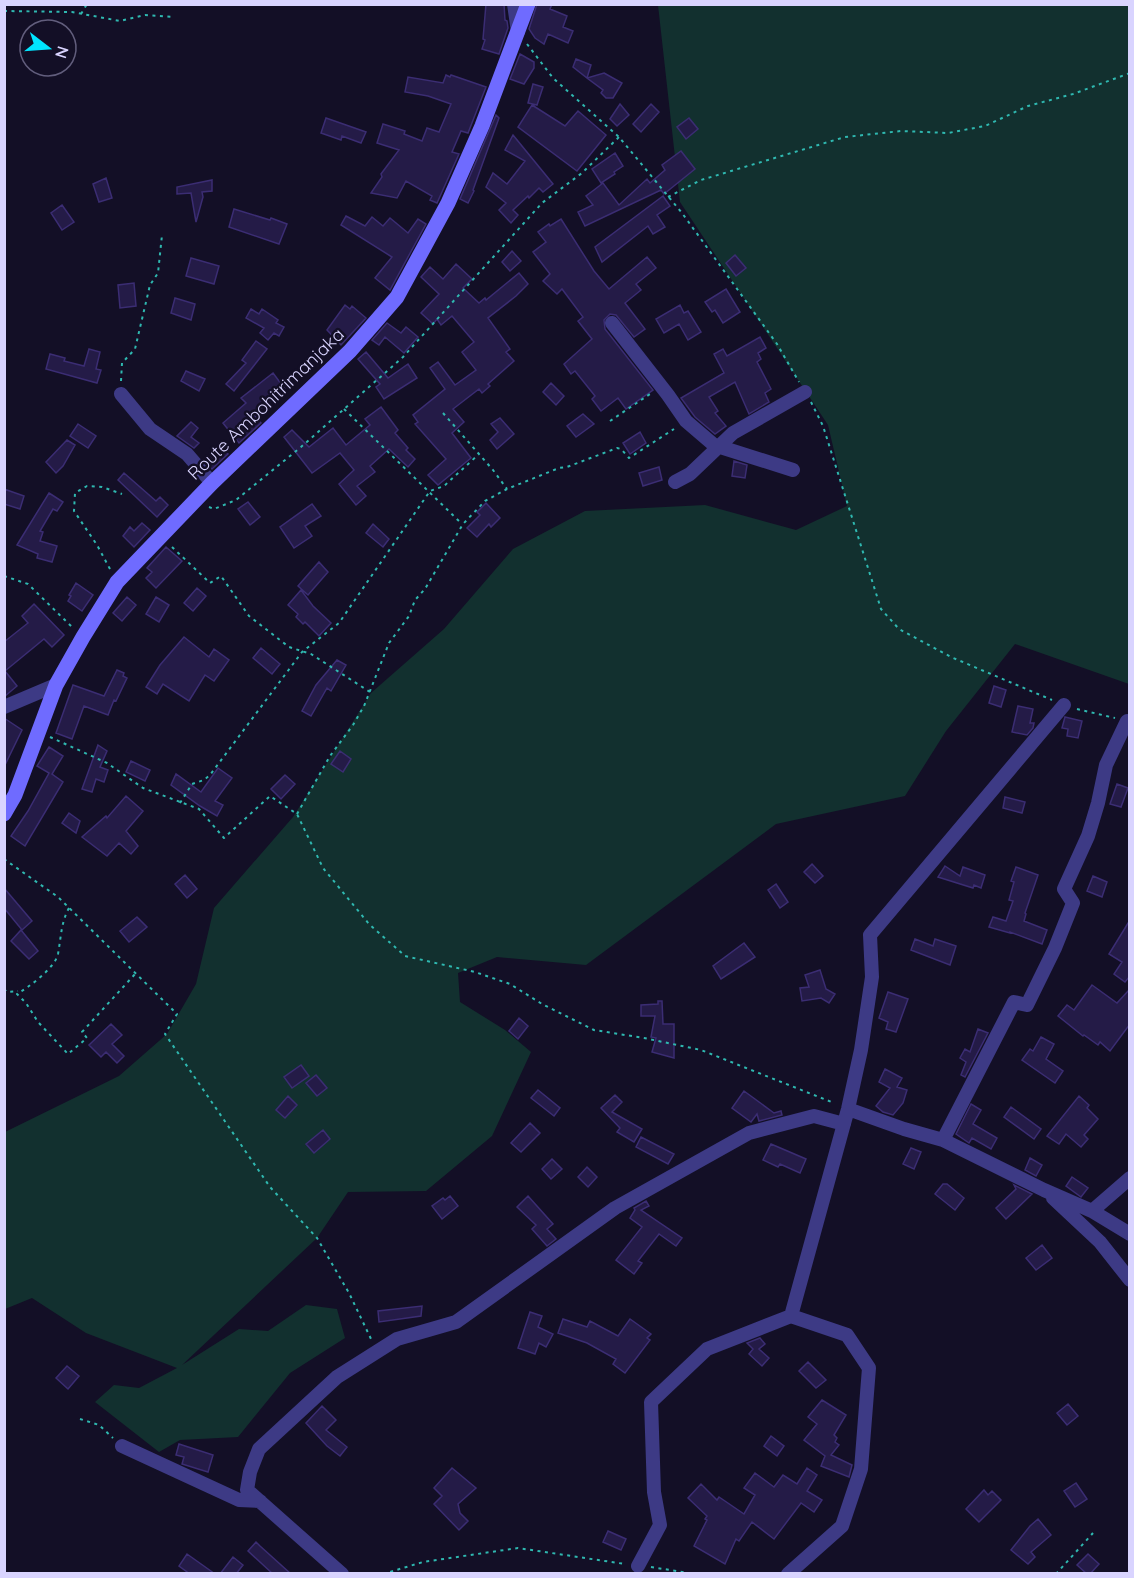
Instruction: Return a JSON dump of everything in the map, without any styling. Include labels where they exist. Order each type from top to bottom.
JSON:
[{"type":"street","points":[[514,4],[519,34]]},
{"type":"street","name":"Route Ambohitrimanjaka","points":[[4,814],[15,795],[56,685],[117,582],[212,483],[350,351],[397,297],[448,203],[519,34],[528,4]]},
{"type":"street","points":[[612,323],[686,421],[718,447],[793,470]]},
{"type":"street","points":[[675,482],[690,474],[733,433],[805,392]]},
{"type":"street","points":[[121,394],[150,429],[187,454],[212,483]]},
{"type":"street","points":[[4,707],[56,685]]},
{"type":"street","points":[[791,1316],[848,1109],[861,1050],[872,977],[870,935],[1064,705]]},
{"type":"street","points":[[943,1140],[1014,1002],[1027,1005],[1055,948],[1073,903],[1064,889],[1088,836],[1106,765],[1126,721]]},
{"type":"street","points":[[848,1109],[943,1140],[1092,1211],[1130,1234]]},
{"type":"street","points":[[342,1574],[248,1490],[250,1472],[259,1449],[337,1377],[398,1339],[456,1322],[615,1208],[749,1133],[814,1116],[844,1124]]},
{"type":"street","points":[[1092,1211],[1130,1178]]},
{"type":"street","points":[[1044,1190],[1100,1242],[1130,1280]]},
{"type":"street","points":[[638,1566],[660,1524],[654,1492],[651,1402],[707,1349],[791,1316],[847,1335],[869,1368],[861,1469],[842,1526],[788,1574]]},
{"type":"street","points":[[122,1446],[239,1500],[260,1501]]},
{"type":"path","points":[[81,14],[87,4]]},
{"type":"path","points":[[4,11],[54,11],[120,21],[145,15],[174,17]]},
{"type":"path","points":[[519,34],[553,78],[619,137],[668,197],[777,344],[823,426],[881,609],[899,629],[951,657],[1064,705],[1126,721]]},
{"type":"path","points":[[668,197],[701,180],[845,137],[901,131],[948,133],[985,126],[1028,106],[1073,94],[1130,73]]},
{"type":"path","points":[[196,499],[214,509],[236,500],[344,409],[403,357],[543,203],[582,173],[619,137]]},
{"type":"path","points":[[121,394],[122,363],[135,349],[150,285],[158,273],[162,235]]},
{"type":"path","points":[[610,421],[661,386]]},
{"type":"path","points":[[344,409],[463,524]]},
{"type":"path","points":[[443,413],[507,489]]},
{"type":"path","points":[[297,814],[330,756],[353,725],[370,692],[389,643],[409,616],[415,600],[425,589],[463,524],[484,501],[559,468],[617,448],[621,448],[629,458],[686,421]]},
{"type":"path","points":[[180,803],[192,784],[210,775],[302,652],[339,623],[430,491],[444,486],[478,455]]},
{"type":"path","points":[[117,582],[101,552],[74,511],[75,494],[87,486],[122,494]]},
{"type":"path","points":[[160,536],[210,583],[221,576],[249,616],[289,647],[310,654],[370,692]]},
{"type":"path","points":[[4,576],[28,584],[83,637]]},
{"type":"path","points":[[39,732],[107,763],[143,788],[198,809],[224,838],[270,796],[297,814],[323,868],[369,924],[405,956],[475,972],[510,984],[542,1004],[594,1030],[701,1050],[848,1109]]},
{"type":"path","points":[[4,859],[58,897],[177,1014],[165,1034],[270,1187],[317,1238],[349,1293],[378,1352]]},
{"type":"path","points":[[69,908],[65,915],[57,957],[35,983],[17,994],[68,1054],[87,1038],[82,1032],[136,973]]},
{"type":"path","points":[[4,989],[7,992],[21,991]]},
{"type":"path","points":[[80,1419],[99,1425],[122,1446]]},
{"type":"path","points":[[1056,1574],[1093,1533]]},
{"type":"path","points":[[382,1574],[423,1562],[518,1548],[695,1574]]},
{"type":"green space","points":[[658,5],[1129,5],[1129,684],[1015,644],[946,731],[905,796],[776,824],[586,965],[497,957],[458,973],[460,1002],[505,1030],[531,1052],[492,1136],[426,1191],[348,1192],[317,1238],[182,1365],[239,1329],[268,1331],[306,1305],[337,1309],[345,1338],[290,1373],[238,1437],[180,1440],[159,1452],[95,1402],[114,1385],[139,1388],[177,1368],[86,1333],[32,1298],[5,1309],[5,1132],[119,1076],[167,1034],[196,984],[214,908],[293,817],[371,693],[444,629],[513,549],[585,511],[705,505],[796,530],[847,506],[828,425],[680,202]]},
{"type":"building","points":[[486,4],[504,4],[508,28],[499,54],[482,49],[485,40],[483,39]]},
{"type":"building","points":[[537,4],[552,4],[550,9],[567,16],[563,27],[573,31],[568,43],[548,34],[544,44],[535,38],[529,29]]},
{"type":"building","points":[[520,54],[534,62],[534,68],[524,84],[510,79]]},
{"type":"building","points":[[576,59],[591,65],[587,78],[573,67]]},
{"type":"building","points":[[604,73],[622,83],[613,98],[606,98],[601,93],[603,90],[587,78]]},
{"type":"building","points":[[446,75],[486,87],[468,133],[461,131],[452,152],[459,154],[437,203],[430,200],[432,196],[406,181],[397,198],[371,193],[382,177],[381,174],[399,150],[377,143],[383,124],[405,131],[404,134],[422,141],[427,128],[439,132],[451,104],[428,96],[405,92],[408,77],[443,83]]},
{"type":"building","points":[[533,84],[543,87],[537,105],[528,103]]},
{"type":"building","points":[[620,104],[629,115],[617,126],[610,119]]},
{"type":"building","points":[[651,104],[659,112],[641,132],[633,124]]},
{"type":"building","points":[[532,105],[565,126],[578,111],[606,135],[577,171],[518,127]]},
{"type":"building","points":[[496,115],[499,118],[468,203],[460,199]]},
{"type":"building","points":[[326,118],[366,132],[361,143],[342,136],[341,140],[321,133]]},
{"type":"building","points":[[689,118],[698,129],[686,139],[677,127]]},
{"type":"building","points":[[513,135],[553,184],[543,192],[539,188],[529,198],[528,196],[513,210],[518,215],[511,223],[499,210],[506,203],[486,187],[493,173],[507,184],[525,161],[505,150]]},
{"type":"building","points":[[681,151],[695,169],[664,194],[661,190],[585,226],[578,212],[593,205],[586,196],[603,183],[619,205],[647,179],[650,183],[665,170],[662,165]]},
{"type":"building","points":[[615,153],[623,166],[601,183],[592,169]]},
{"type":"building","points":[[106,178],[112,198],[99,202],[93,184]]},
{"type":"building","points":[[212,180],[212,191],[202,192],[203,197],[196,222],[191,193],[177,194],[177,187]]},
{"type":"building","points":[[663,196],[670,206],[657,215],[665,227],[653,234],[648,226],[602,262],[595,247]]},
{"type":"building","points":[[62,205],[74,222],[62,230],[51,213]]},
{"type":"building","points":[[234,209],[287,224],[279,244],[229,227]]},
{"type":"building","points":[[346,216],[365,226],[372,217],[383,226],[390,218],[408,233],[418,219],[426,224],[390,290],[375,278],[392,257],[341,225]]},
{"type":"building","points":[[561,219],[594,271],[609,289],[647,257],[656,268],[636,284],[641,290],[625,303],[645,329],[634,337],[616,315],[610,314],[604,320],[605,329],[653,390],[626,409],[618,398],[601,411],[592,399],[595,396],[575,371],[571,374],[564,364],[592,339],[578,321],[583,317],[562,289],[557,294],[543,281],[550,274],[533,252],[546,242],[538,232]]},
{"type":"building","points":[[512,251],[521,261],[510,271],[502,262]]},
{"type":"building","points":[[735,255],[746,268],[736,276],[726,263]]},
{"type":"building","points":[[191,258],[219,266],[214,284],[186,276]]},
{"type":"building","points":[[456,264],[472,279],[463,288],[479,303],[519,273],[528,284],[488,318],[510,349],[506,352],[514,361],[488,384],[490,386],[482,393],[479,389],[453,409],[464,422],[452,433],[471,458],[438,485],[428,475],[446,459],[415,424],[418,422],[413,415],[445,389],[430,368],[438,362],[455,385],[476,370],[462,352],[474,342],[452,316],[441,325],[437,319],[433,324],[421,313],[439,294],[421,277],[430,267],[443,279]]},
{"type":"building","points":[[134,283],[136,306],[120,308],[118,285]]},
{"type":"building","points":[[726,289],[740,312],[723,323],[715,310],[712,312],[705,302]]},
{"type":"building","points":[[175,298],[195,304],[191,320],[171,313]]},
{"type":"building","points":[[345,305],[350,309],[352,306],[366,318],[341,345],[327,330]]},
{"type":"building","points":[[680,305],[684,313],[688,311],[701,332],[688,340],[679,324],[664,333],[656,319]]},
{"type":"building","points":[[251,309],[259,314],[262,309],[278,320],[276,323],[284,327],[279,336],[274,333],[268,340],[260,333],[264,328],[246,318]]},
{"type":"building","points":[[387,323],[401,333],[406,327],[418,337],[404,353],[385,337],[379,345],[372,340]]},
{"type":"building","points":[[760,337],[766,348],[758,353],[761,359],[757,362],[771,389],[765,393],[769,402],[749,414],[735,382],[709,397],[718,411],[715,413],[726,426],[715,434],[695,417],[681,398],[724,373],[714,354],[723,349],[727,356]]},
{"type":"building","points":[[256,341],[267,349],[234,391],[226,384],[246,363],[242,360]]},
{"type":"building","points":[[89,349],[100,352],[96,369],[101,370],[97,383],[46,369],[50,354],[65,358],[64,361],[84,366]]},
{"type":"building","points":[[366,352],[388,378],[408,364],[417,378],[384,399],[376,387],[380,384],[358,359]]},
{"type":"building","points":[[186,371],[205,379],[199,391],[181,381]]},
{"type":"building","points":[[273,373],[285,389],[254,414],[261,423],[239,443],[223,423],[246,403],[241,398]]},
{"type":"building","points":[[551,383],[564,396],[556,405],[543,392]]},
{"type":"building","points":[[381,407],[398,430],[395,433],[408,448],[406,450],[415,459],[408,467],[389,449],[370,466],[375,472],[357,486],[366,496],[356,505],[339,484],[354,470],[340,453],[312,473],[284,437],[292,430],[309,447],[333,428],[346,445],[370,425],[365,419]]},
{"type":"building","points":[[583,414],[594,424],[576,437],[567,426]]},
{"type":"building","points":[[500,418],[514,434],[497,449],[490,440],[498,432],[491,424]]},
{"type":"building","points":[[191,422],[198,428],[191,437],[199,443],[194,448],[177,436]]},
{"type":"building","points":[[78,424],[96,436],[88,448],[70,436]]},
{"type":"building","points":[[640,432],[646,443],[630,454],[623,443]]},
{"type":"building","points":[[67,440],[75,445],[63,466],[56,473],[46,462]]},
{"type":"building","points":[[221,447],[228,454],[212,469],[206,462]]},
{"type":"building","points":[[734,461],[747,465],[745,478],[732,476]]},
{"type":"building","points":[[659,467],[662,480],[643,486],[639,473]]},
{"type":"building","points":[[124,473],[156,501],[160,497],[168,505],[157,517],[118,480]]},
{"type":"building","points":[[4,489],[24,496],[20,509],[4,504]]},
{"type":"building","points":[[49,493],[63,502],[57,511],[53,509],[40,531],[43,532],[40,541],[57,546],[52,562],[37,558],[38,554],[17,545]]},
{"type":"building","points":[[248,502],[260,517],[250,525],[238,509]]},
{"type":"building","points":[[486,503],[500,518],[491,527],[489,524],[477,537],[467,528],[480,515],[477,512]]},
{"type":"building","points":[[312,504],[321,516],[305,526],[312,536],[294,548],[280,527]]},
{"type":"building","points":[[142,523],[150,530],[134,547],[123,536],[130,527],[134,531]]},
{"type":"building","points":[[373,524],[389,539],[383,547],[366,533]]},
{"type":"building","points":[[166,547],[182,561],[156,588],[146,578],[152,572],[147,568]]},
{"type":"building","points":[[319,562],[328,572],[308,595],[298,586]]},
{"type":"building","points":[[76,583],[93,595],[82,611],[68,601]]},
{"type":"building","points":[[197,588],[206,596],[193,611],[184,603]]},
{"type":"building","points":[[301,590],[313,606],[331,623],[319,636],[305,622],[303,624],[296,617],[298,614],[288,605]]},
{"type":"building","points":[[127,597],[136,605],[122,621],[113,613]]},
{"type":"building","points":[[156,597],[169,605],[159,622],[146,614]]},
{"type":"building","points":[[34,604],[64,635],[52,647],[44,639],[5,671],[17,686],[4,697],[4,642],[28,623],[22,616]]},
{"type":"building","points":[[184,637],[209,657],[214,649],[229,660],[214,681],[205,675],[189,701],[163,684],[157,694],[146,687],[160,665]]},
{"type":"building","points":[[261,648],[280,664],[272,674],[253,658]]},
{"type":"building","points":[[337,660],[346,665],[331,691],[327,688],[311,716],[302,711],[316,685]]},
{"type":"building","points":[[117,670],[124,673],[123,676],[127,678],[108,715],[84,706],[72,739],[56,733],[73,685],[104,696]]},
{"type":"building","points":[[994,686],[1006,690],[1001,707],[989,703]]},
{"type":"building","points":[[1018,706],[1033,709],[1030,723],[1034,723],[1033,728],[1027,735],[1012,732]]},
{"type":"building","points":[[1065,717],[1082,721],[1078,738],[1067,736],[1068,729],[1062,728]]},
{"type":"building","points":[[4,718],[22,730],[4,767]]},
{"type":"building","points":[[98,745],[107,751],[100,767],[108,770],[104,782],[96,779],[92,792],[82,789]]},
{"type":"building","points":[[49,747],[63,756],[52,774],[63,782],[25,846],[11,836],[49,773],[37,766]]},
{"type":"building","points":[[340,751],[351,759],[343,772],[331,764]]},
{"type":"building","points":[[131,761],[150,770],[145,781],[126,772]]},
{"type":"building","points":[[218,768],[232,778],[215,801],[223,805],[217,816],[171,785],[176,774],[201,792]]},
{"type":"building","points":[[285,775],[295,784],[281,799],[271,789]]},
{"type":"building","points":[[1117,784],[1128,788],[1121,807],[1110,804]]},
{"type":"building","points":[[126,796],[143,811],[126,831],[138,846],[131,854],[119,843],[107,856],[82,837],[106,816],[107,818]]},
{"type":"building","points":[[1005,797],[1025,802],[1022,813],[1003,808]]},
{"type":"building","points":[[69,813],[80,821],[76,833],[62,823]]},
{"type":"building","points":[[812,864],[823,876],[815,883],[804,872]]},
{"type":"building","points":[[945,866],[960,876],[963,867],[985,875],[981,888],[974,885],[973,888],[938,877]]},
{"type":"building","points":[[1016,867],[1038,875],[1024,921],[1047,930],[1042,944],[989,927],[993,917],[1006,921],[1013,901],[1009,900],[1014,882],[1011,881]]},
{"type":"building","points":[[185,875],[197,889],[187,898],[175,884]]},
{"type":"building","points":[[1093,876],[1107,882],[1102,897],[1087,891]]},
{"type":"building","points":[[776,884],[788,902],[780,908],[768,890]]},
{"type":"building","points":[[4,888],[32,921],[22,930],[4,908]]},
{"type":"building","points":[[137,917],[147,927],[129,942],[120,931]]},
{"type":"building","points":[[1130,920],[1130,976],[1125,982],[1114,974],[1122,962],[1109,954]]},
{"type":"building","points":[[21,930],[38,951],[29,959],[11,941]]},
{"type":"building","points":[[915,939],[933,946],[935,939],[956,946],[950,965],[911,950]]},
{"type":"building","points":[[744,943],[755,957],[721,979],[713,966]]},
{"type":"building","points":[[820,970],[826,989],[835,994],[829,1003],[821,998],[802,1001],[800,988],[809,987],[805,975]]},
{"type":"building","points":[[1092,985],[1117,1003],[1130,989],[1130,1024],[1110,1051],[1100,1042],[1098,1045],[1083,1036],[1058,1016],[1067,1005],[1074,1010]]},
{"type":"building","points":[[888,992],[908,999],[896,1032],[886,1029],[888,1022],[879,1018]]},
{"type":"building","points":[[658,1001],[662,1001],[663,1024],[674,1024],[674,1058],[652,1052],[656,1038],[651,1037],[655,1016],[641,1016],[641,1005],[658,1004]]},
{"type":"building","points":[[519,1018],[528,1026],[518,1039],[509,1031]]},
{"type":"building","points":[[111,1024],[122,1035],[112,1044],[124,1056],[117,1063],[106,1052],[101,1057],[89,1045]]},
{"type":"building","points":[[978,1029],[988,1033],[965,1077],[961,1075],[966,1062],[960,1058],[965,1049],[970,1052]]},
{"type":"building","points":[[1041,1037],[1054,1044],[1046,1059],[1063,1071],[1055,1083],[1022,1060],[1030,1049],[1033,1051]]},
{"type":"building","points":[[301,1065],[309,1076],[292,1088],[284,1077]]},
{"type":"building","points":[[885,1069],[902,1078],[897,1087],[907,1090],[903,1103],[893,1115],[883,1112],[876,1106],[890,1088],[879,1082]]},
{"type":"building","points":[[316,1075],[327,1088],[317,1096],[306,1083]]},
{"type":"building","points":[[538,1090],[560,1108],[554,1116],[531,1098]]},
{"type":"building","points":[[744,1091],[774,1113],[781,1111],[782,1115],[759,1121],[757,1114],[751,1122],[732,1108]]},
{"type":"building","points":[[615,1095],[622,1102],[612,1112],[642,1129],[634,1142],[617,1132],[620,1128],[601,1108]]},
{"type":"building","points":[[288,1096],[297,1105],[285,1118],[276,1110]]},
{"type":"building","points":[[1079,1096],[1089,1105],[1087,1108],[1098,1119],[1084,1135],[1088,1139],[1081,1147],[1066,1134],[1059,1144],[1047,1136]]},
{"type":"building","points":[[971,1104],[981,1110],[973,1124],[997,1138],[991,1149],[972,1138],[969,1143],[956,1134]]},
{"type":"building","points":[[1011,1107],[1041,1129],[1034,1139],[1004,1117]]},
{"type":"building","points":[[530,1123],[540,1133],[521,1152],[511,1143]]},
{"type":"building","points":[[323,1130],[330,1139],[314,1153],[306,1144]]},
{"type":"building","points":[[641,1137],[674,1154],[668,1164],[636,1147]]},
{"type":"building","points":[[771,1144],[806,1159],[800,1173],[780,1164],[778,1167],[763,1160]]},
{"type":"building","points":[[911,1148],[921,1152],[914,1169],[903,1164]]},
{"type":"building","points":[[1030,1158],[1042,1165],[1036,1176],[1025,1170]]},
{"type":"building","points":[[552,1159],[562,1169],[551,1179],[542,1169]]},
{"type":"building","points":[[587,1167],[597,1177],[588,1187],[578,1177]]},
{"type":"building","points":[[1072,1177],[1088,1188],[1081,1197],[1066,1186]]},
{"type":"building","points":[[943,1184],[947,1184],[964,1198],[955,1210],[935,1194]]},
{"type":"building","points":[[1014,1185],[1032,1194],[1006,1219],[996,1208],[1016,1189]]},
{"type":"building","points":[[450,1196],[458,1206],[442,1219],[432,1206]]},
{"type":"building","points":[[528,1196],[553,1224],[547,1229],[556,1239],[547,1246],[532,1229],[536,1225],[517,1207]]},
{"type":"building","points":[[646,1201],[649,1206],[641,1210],[682,1238],[676,1246],[659,1234],[638,1261],[642,1263],[634,1274],[616,1260],[642,1227],[630,1218],[634,1208]]},
{"type":"building","points":[[1042,1245],[1052,1258],[1036,1270],[1026,1258]]},
{"type":"building","points":[[422,1306],[421,1316],[379,1322],[378,1311]]},
{"type":"building","points":[[530,1312],[542,1316],[538,1327],[553,1334],[546,1347],[539,1343],[535,1354],[518,1348]]},
{"type":"building","points":[[563,1319],[587,1327],[590,1321],[618,1336],[630,1319],[651,1334],[647,1338],[650,1340],[625,1373],[613,1364],[616,1359],[587,1343],[558,1333]]},
{"type":"building","points":[[760,1338],[765,1344],[759,1349],[769,1358],[762,1366],[749,1354],[753,1349],[747,1343]]},
{"type":"building","points":[[808,1362],[826,1380],[816,1388],[799,1371]]},
{"type":"building","points":[[67,1366],[79,1376],[68,1389],[56,1378]]},
{"type":"building","points":[[822,1400],[846,1415],[834,1435],[837,1438],[835,1442],[839,1445],[831,1455],[852,1465],[849,1477],[821,1466],[825,1456],[804,1440],[817,1424],[808,1417]]},
{"type":"building","points":[[1068,1404],[1078,1416],[1067,1425],[1057,1413]]},
{"type":"building","points":[[322,1406],[336,1420],[326,1430],[347,1447],[340,1456],[327,1446],[306,1423]]},
{"type":"building","points":[[771,1436],[784,1446],[777,1456],[764,1446]]},
{"type":"building","points":[[179,1444],[213,1455],[208,1472],[182,1464],[184,1457],[176,1455]]},
{"type":"building","points":[[452,1468],[476,1488],[458,1504],[460,1513],[468,1521],[459,1530],[434,1504],[442,1496],[434,1488]]},
{"type":"building","points":[[807,1468],[817,1475],[807,1491],[822,1500],[814,1512],[801,1503],[774,1539],[752,1522],[739,1541],[736,1539],[725,1564],[694,1546],[707,1516],[688,1498],[701,1484],[717,1500],[719,1497],[744,1514],[755,1495],[744,1488],[755,1473],[774,1487],[783,1475],[797,1484]]},
{"type":"building","points":[[1076,1483],[1087,1499],[1075,1507],[1064,1491]]},
{"type":"building","points":[[984,1490],[988,1495],[992,1491],[1001,1500],[979,1522],[966,1509]]},
{"type":"building","points":[[1038,1519],[1051,1535],[1031,1552],[1035,1557],[1028,1564],[1011,1550]]},
{"type":"building","points":[[608,1531],[626,1539],[621,1550],[603,1542]]},
{"type":"building","points":[[256,1542],[291,1574],[273,1574],[248,1551]]},
{"type":"building","points":[[187,1554],[215,1574],[190,1574],[179,1566]]},
{"type":"building","points":[[1088,1554],[1099,1564],[1090,1574],[1077,1565]]},
{"type":"building","points":[[233,1557],[243,1565],[236,1574],[220,1574]]}]
